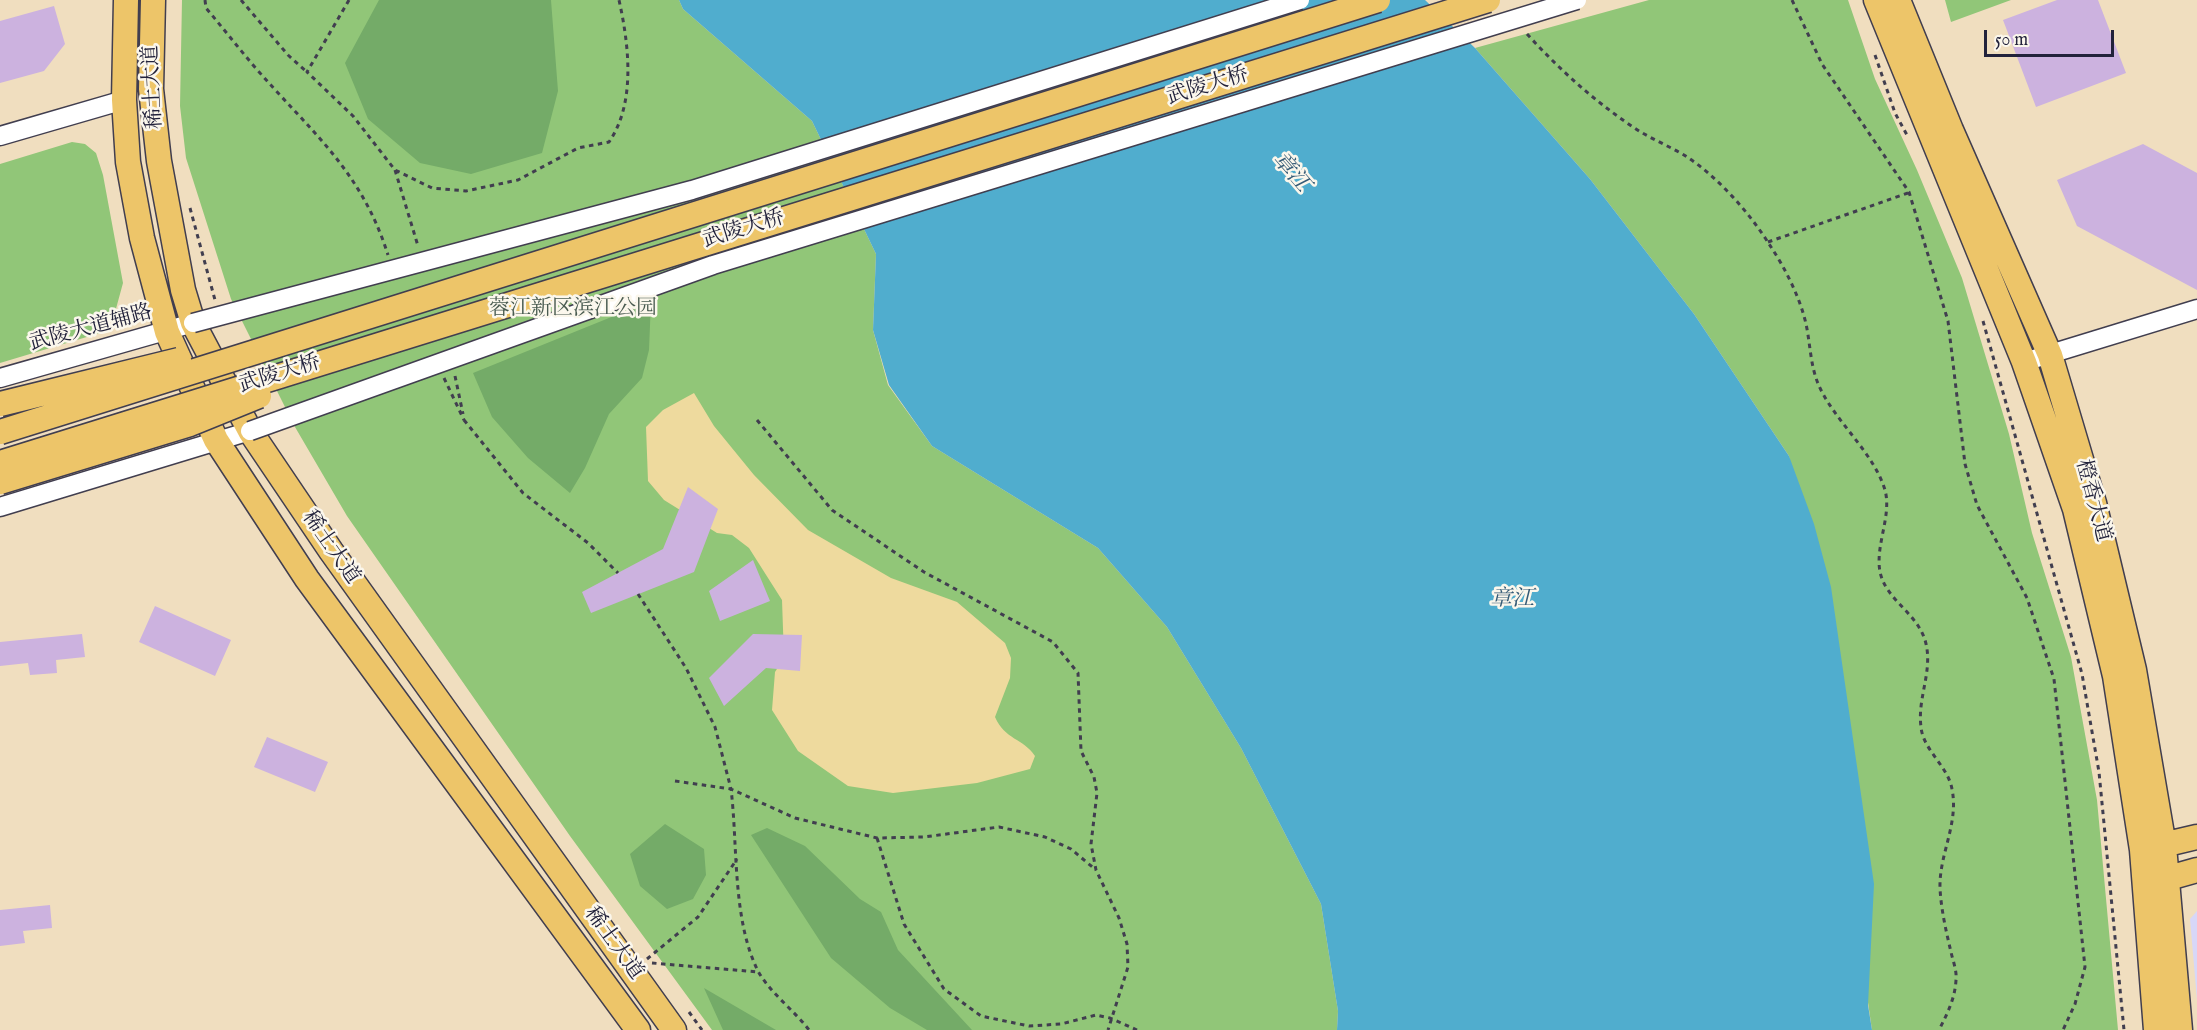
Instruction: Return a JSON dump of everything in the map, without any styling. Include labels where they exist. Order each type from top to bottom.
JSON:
[{"type":"main road","name":"稀土大道","points":[[126,0],[124,100],[128,162],[142,238],[167,332],[216,440],[307,579],[638,1030]]},
{"type":"main road","name":"稀土大道","points":[[153,0],[151,89],[159,161],[183,290],[193,322],[250,431],[331,551],[674,1030]]},
{"type":"main road","name":"武陵大桥","points":[[0,432],[1378,0]]},
{"type":"main road","name":"武陵大桥","points":[[0,463],[430,327],[1488,0]]},
{"type":"main road","name":"橙香大道","points":[[1876,0],[2024,362],[2075,508],[2153,848]]},
{"type":"main road","name":"橙香大道","points":[[1899,3],[2050,355],[2094,503],[2134,670],[2153,848],[2156,1030]]},
{"type":"main road","points":[[0,404],[423,299]]},
{"type":"main road","points":[[0,482],[190,424],[430,327]]},
{"type":"main road","points":[[2153,848],[2197,837]]},
{"type":"main road","points":[[2155,883],[2197,870]]},
{"type":"main road","name":"橙香大道","points":[[2155,883],[2180,1030]]},
{"type":"street","name":"武陵大道辅路","points":[[0,378],[167,332],[193,322],[692,190],[1300,0]]},
{"type":"street","points":[[0,507],[250,431],[713,265],[1576,0]]},
{"type":"street","points":[[0,136],[124,100]]},
{"type":"street","points":[[2024,362],[2197,309]]},
{"type":"path","points":[[205,0],[206,8],[253,65],[312,128],[353,177],[380,230],[389,259]]},
{"type":"path","points":[[241,0],[288,55],[354,116],[395,170],[421,253]]},
{"type":"path","points":[[307,72],[349,0]]},
{"type":"path","points":[[395,170],[432,188],[466,191],[518,180],[578,148],[609,142],[621,125],[627,79],[624,24],[619,0]]},
{"type":"path","points":[[1792,0],[1822,64],[1909,192],[1948,321],[1965,464],[1977,505],[2027,598],[2054,678],[2085,966],[2075,1004],[2063,1030]]},
{"type":"path","points":[[1526,33],[1575,83],[1606,108],[1636,129],[1686,156],[1722,184],[1768,242],[1786,274],[1806,322],[1811,362],[1821,390],[1841,425],[1879,472],[1886,495],[1880,570],[1886,590],[1915,621],[1924,639],[1929,663],[1920,729],[1945,769],[1952,788],[1954,808],[1940,887],[1957,977],[1953,1001],[1939,1030]]},
{"type":"path","points":[[1874,52],[1895,113],[1912,144]]},
{"type":"path","points":[[1768,242],[1909,192]]},
{"type":"path","points":[[187,197],[218,308]]},
{"type":"path","points":[[1981,315],[2082,674],[2099,772],[2124,1030]]},
{"type":"path","points":[[453,365],[464,420]]},
{"type":"path","points":[[441,371],[464,420],[523,493],[588,543],[618,573]]},
{"type":"path","points":[[757,420],[832,510],[924,572],[1053,642],[1078,673],[1081,751],[1094,777],[1097,793],[1091,844],[1096,870],[1119,918],[1127,944],[1128,967],[1108,1030]]},
{"type":"path","points":[[638,594],[686,668],[715,727],[731,789],[746,935],[759,972],[809,1030]]},
{"type":"path","points":[[675,780],[731,789],[795,818],[877,838],[924,837],[999,827],[1053,841],[1071,849],[1096,870]]},
{"type":"path","points":[[877,838],[904,924],[944,989],[981,1016],[1029,1026],[1061,1024],[1096,1015],[1110,1018],[1137,1030]]},
{"type":"path","points":[[647,959],[698,917],[737,859]]},
{"type":"path","points":[[650,963],[759,972]]},
{"type":"shaded area","points":[[2197,911],[2197,1000],[2190,919]]},
{"type":"green space","name":"蓉江新区滨江公园","points":[[182,0],[679,0],[683,9],[812,121],[876,254],[873,330],[888,385],[932,446],[1098,548],[1167,627],[1241,748],[1321,904],[1338,1011],[1337,1030],[712,1030],[570,836],[347,516],[295,427],[231,299],[186,158],[180,106]]},
{"type":"green space","points":[[379,0],[551,0],[558,91],[542,153],[471,174],[420,163],[368,119],[345,63]]},
{"type":"green space","points":[[1649,0],[1848,0],[1875,79],[1917,170],[1962,278],[2009,434],[2032,533],[2071,657],[2097,800],[2118,1030],[1872,1030],[1789,456],[1694,314],[1590,179],[1475,48]]},
{"type":"green space","points":[[1945,0],[2011,0],[1951,22]]},
{"type":"green space","points":[[72,142],[85,144],[96,153],[103,175],[123,283],[114,316],[100,333],[0,363],[0,164]]},
{"type":"green space","points":[[651,301],[649,350],[642,378],[609,414],[585,468],[570,493],[528,458],[492,417],[473,373]]},
{"type":"green space","points":[[665,824],[704,849],[706,875],[693,899],[667,909],[640,886],[630,854]]},
{"type":"green space","points":[[767,828],[805,846],[860,899],[881,912],[898,950],[972,1030],[927,1030],[890,1008],[831,958],[751,835]]},
{"type":"green space","points":[[704,988],[776,1030],[723,1030]]},
{"type":"sand","points":[[694,393],[714,426],[754,475],[808,530],[891,578],[957,602],[1005,643],[1011,658],[1010,678],[995,717],[1009,735],[1035,756],[1030,769],[977,783],[893,793],[848,786],[798,751],[772,710],[775,672],[784,658],[782,600],[749,548],[732,535],[717,533],[664,500],[648,481],[646,427],[663,410]]},
{"type":"water","name":"章江","points":[[679,0],[1425,0],[1475,48],[1590,179],[1694,314],[1789,456],[1814,524],[1831,587],[1874,884],[1868,1005],[1872,1030],[1337,1030],[1338,1011],[1321,904],[1241,748],[1167,627],[1098,548],[932,446],[889,385],[873,330],[876,254],[812,121],[683,9]]},
{"type":"building","points":[[2057,0],[2098,0],[2126,73],[2036,107],[2003,20]]},
{"type":"building","points":[[54,6],[65,44],[44,71],[0,83],[0,21]]},
{"type":"building","points":[[2143,144],[2197,173],[2197,290],[2077,226],[2057,180]]},
{"type":"building","points":[[688,487],[718,509],[694,572],[591,613],[582,592],[663,549]]},
{"type":"building","points":[[753,560],[770,601],[720,621],[709,591]]},
{"type":"building","points":[[155,606],[231,640],[215,676],[139,642]]},
{"type":"building","points":[[82,634],[85,657],[56,660],[57,673],[30,675],[28,663],[0,666],[0,642]]},
{"type":"building","points":[[753,634],[802,635],[800,671],[766,668],[724,706],[709,678]]},
{"type":"building","points":[[267,737],[328,762],[315,792],[254,767]]},
{"type":"building","points":[[50,905],[52,928],[23,931],[25,943],[0,946],[0,910]]}]
